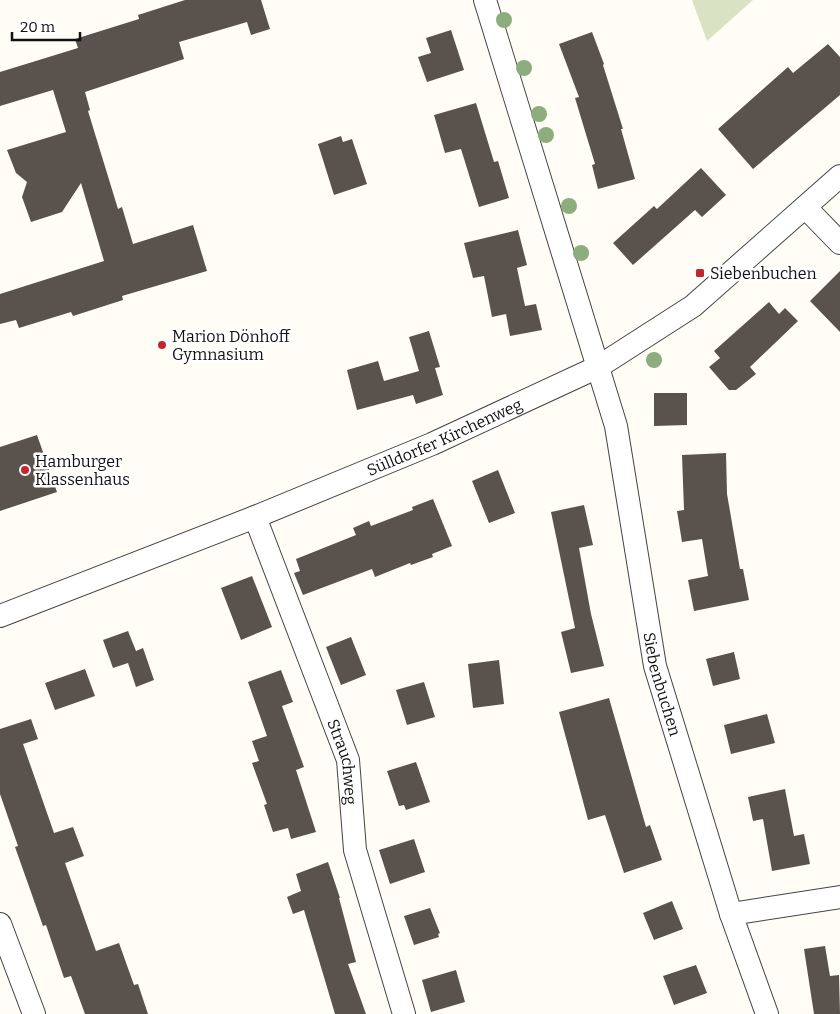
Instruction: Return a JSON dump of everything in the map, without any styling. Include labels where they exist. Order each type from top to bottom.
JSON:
[{"type":"street","name":"Siebenbuchen","points":[[486,0],[616,426],[655,666],[731,914],[766,1014]]},
{"type":"street","name":"Sülldorfer Kirchenweg","points":[[0,616],[255,517],[432,444],[598,367],[693,306],[840,176]]},
{"type":"street","points":[[805,207],[840,243]]},
{"type":"street","name":"Strauchweg","points":[[255,517],[348,760],[355,850],[404,1014]]},
{"type":"street","points":[[731,914],[840,897]]},
{"type":"street","points":[[0,924],[34,1014]]},
{"type":"green space","points":[[692,0],[753,0],[707,41]]},
{"type":"building","points":[[185,0],[261,0],[270,29],[251,35],[247,22],[179,42],[184,59],[85,92],[90,110],[88,111],[118,209],[122,207],[133,244],[193,225],[207,271],[122,296],[123,300],[73,316],[71,312],[19,328],[16,320],[0,324],[0,294],[104,261],[81,183],[62,212],[31,222],[22,197],[27,182],[16,173],[7,150],[66,132],[53,90],[0,106],[0,72],[78,48],[75,39],[139,19],[138,15]]},
{"type":"building","points":[[451,30],[464,70],[427,82],[418,57],[431,53],[426,38]]},
{"type":"building","points":[[592,32],[604,64],[635,179],[598,189],[592,165],[595,164],[575,98],[579,97],[559,44]]},
{"type":"building","points":[[828,44],[840,57],[840,95],[753,169],[718,129],[788,67],[793,73]]},
{"type":"building","points":[[476,103],[494,162],[498,161],[509,198],[479,207],[461,149],[445,153],[434,115]]},
{"type":"building","points":[[341,136],[343,142],[352,139],[367,184],[334,195],[318,144]]},
{"type":"building","points":[[701,168],[726,195],[702,217],[695,210],[633,265],[613,243],[654,206],[657,209]]},
{"type":"building","points":[[518,230],[527,265],[517,268],[525,306],[536,304],[542,330],[510,336],[506,314],[492,317],[484,276],[473,278],[464,243]]},
{"type":"building","points":[[840,271],[840,332],[810,301]]},
{"type":"building","points":[[769,302],[779,314],[785,308],[798,321],[750,367],[756,374],[736,390],[729,390],[709,367],[720,358],[714,351]]},
{"type":"building","points":[[429,331],[440,367],[435,368],[443,395],[416,404],[413,395],[357,410],[347,370],[378,361],[384,381],[419,371],[409,337]]},
{"type":"building","points":[[654,393],[687,393],[687,425],[654,426]]},
{"type":"building","name":"Hamburger Klassenhaus","points":[[37,435],[57,492],[0,511],[0,447]]},
{"type":"building","points":[[726,453],[727,494],[740,569],[743,569],[749,600],[694,611],[688,580],[708,576],[702,539],[682,542],[677,511],[684,510],[682,455]]},
{"type":"building","points":[[498,470],[515,513],[489,523],[472,481]]},
{"type":"building","points":[[433,499],[452,546],[432,554],[433,557],[411,565],[410,563],[375,577],[372,569],[303,595],[294,573],[300,571],[296,559],[356,535],[353,528],[369,521],[371,526],[413,510],[412,507]]},
{"type":"building","points":[[584,505],[593,545],[579,548],[591,614],[604,666],[571,673],[561,632],[575,628],[551,512]]},
{"type":"building","points":[[252,576],[272,627],[241,640],[221,588]]},
{"type":"building","points":[[128,631],[136,651],[143,648],[154,680],[136,687],[128,663],[113,668],[103,640]]},
{"type":"building","points":[[351,637],[366,675],[341,685],[326,647]]},
{"type":"building","points":[[734,652],[740,679],[713,686],[706,659]]},
{"type":"building","points":[[499,660],[504,704],[473,708],[468,664]]},
{"type":"building","points":[[85,669],[95,696],[55,710],[45,683]]},
{"type":"building","points":[[281,670],[293,702],[282,706],[304,767],[296,770],[316,832],[291,839],[288,828],[273,832],[264,805],[267,804],[252,763],[259,761],[252,741],[267,736],[248,682]]},
{"type":"building","points":[[424,682],[435,717],[407,725],[396,690]]},
{"type":"building","points":[[609,698],[646,827],[650,825],[662,860],[624,873],[605,815],[588,820],[559,712]]},
{"type":"building","points":[[767,714],[775,743],[731,754],[724,725]]},
{"type":"building","points":[[31,719],[38,739],[23,744],[54,833],[73,827],[84,856],[65,863],[96,951],[119,943],[134,985],[138,984],[148,1014],[85,1014],[71,976],[64,978],[46,925],[43,926],[15,847],[18,846],[0,794],[0,729]]},
{"type":"building","points":[[416,762],[430,802],[406,810],[404,805],[399,806],[387,771]]},
{"type":"building","points":[[785,789],[794,836],[804,834],[810,864],[772,871],[763,819],[753,821],[748,797]]},
{"type":"building","points":[[414,839],[425,872],[390,884],[379,850]]},
{"type":"building","points":[[328,862],[340,898],[356,962],[348,964],[366,1014],[335,1014],[304,910],[293,914],[287,897],[301,891],[296,874]]},
{"type":"building","points":[[672,901],[683,929],[654,940],[643,913]]},
{"type":"building","points":[[430,908],[440,933],[438,934],[439,937],[414,945],[404,916]]},
{"type":"building","points":[[825,946],[830,976],[839,975],[840,1014],[814,1014],[804,949]]},
{"type":"building","points":[[696,965],[707,993],[674,1005],[663,976]]},
{"type":"building","points":[[456,970],[465,1002],[431,1012],[422,980]]},
{"type":"place","name":"Siebenbuchen","points":[[700,273]]},
{"type":"place","name":"Marion Dönhoff Gymnasium","points":[[162,345]]},
{"type":"place","name":"Hamburger Klassenhaus","points":[[25,470]]}]
